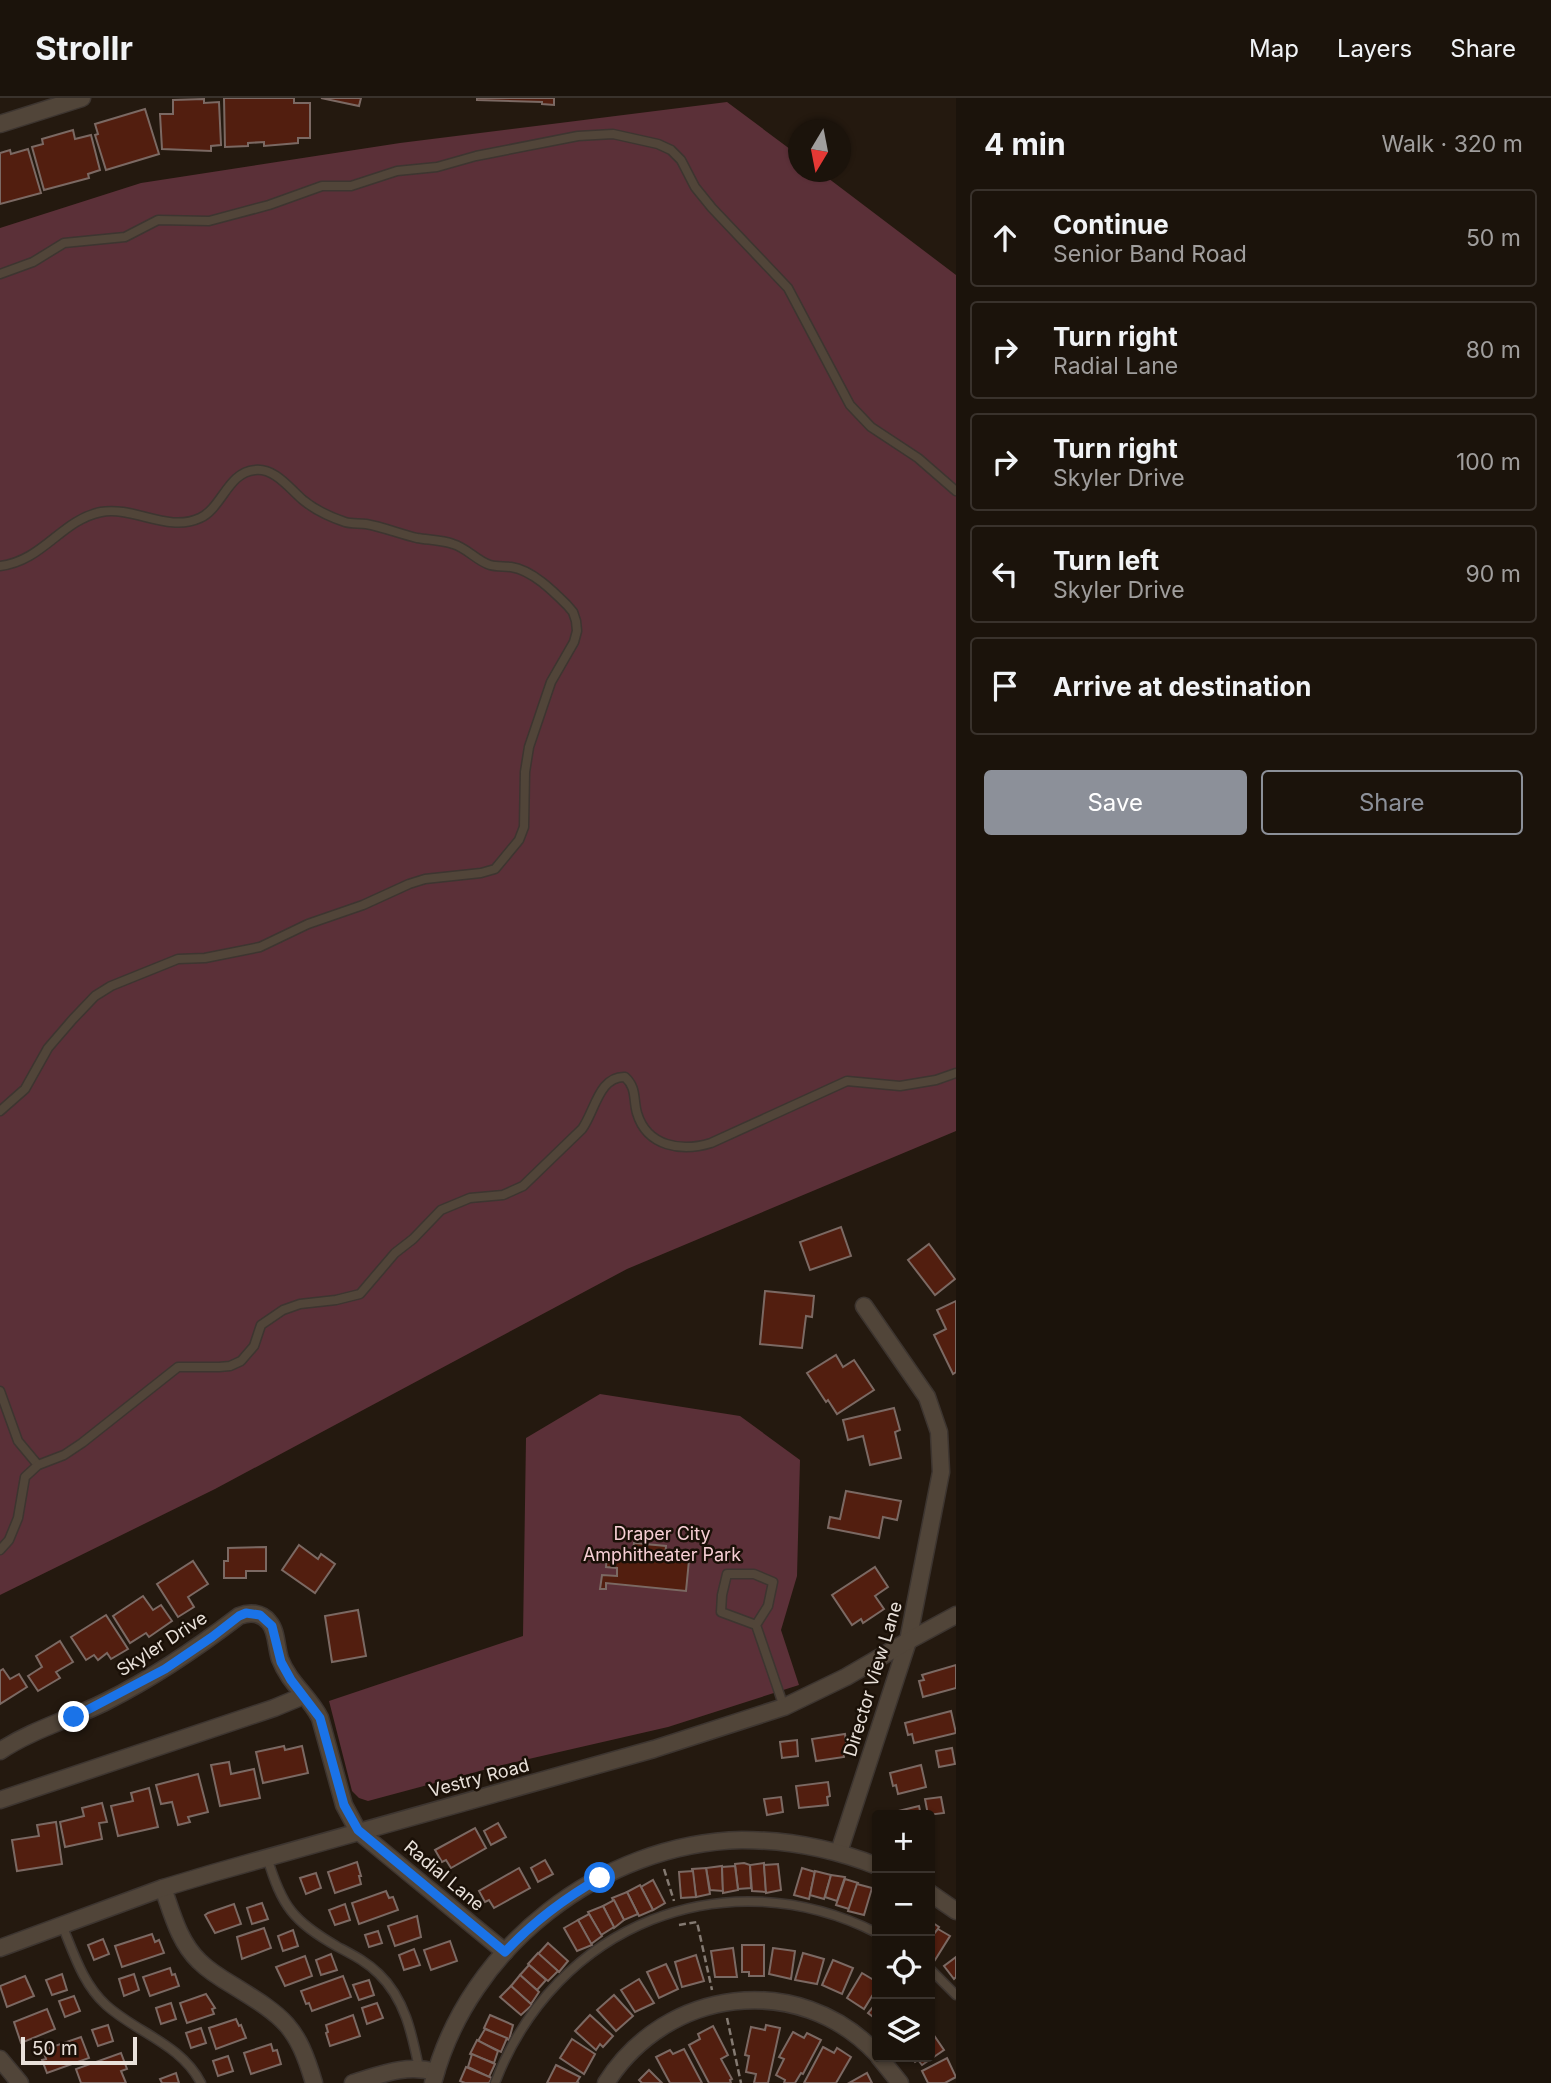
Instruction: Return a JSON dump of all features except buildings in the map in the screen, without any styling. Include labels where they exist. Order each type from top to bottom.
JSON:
[{"type":"street","points":[[0,124],[82,98]]},
{"type":"street","name":"Director View Lane","points":[[839,1853],[908,1641],[949,1472],[927,1397],[864,1306]]},
{"type":"street","name":"Skyler Drive","points":[[0,1751],[21,1738],[74,1717],[141,1683],[191,1652],[239,1616],[246,1613],[260,1615],[269,1621],[281,1662],[291,1680],[320,1718],[344,1805],[358,1830]]},
{"type":"street","name":"Vestry Road","points":[[0,1948],[163,1888],[358,1830],[654,1749],[784,1707],[846,1677],[956,1615]]},
{"type":"street","points":[[0,1800],[274,1709],[303,1696]]},
{"type":"street","name":"Radial Lane","points":[[358,1830],[505,1952]]},
{"type":"street","points":[[353,2083],[406,2068],[419,2068],[435,2078],[457,2021],[471,1997],[505,1952],[536,1922],[576,1891],[652,1856],[680,1848],[741,1840],[806,1845],[872,1864]]},
{"type":"street","points":[[163,1888],[180,1934],[192,1953],[207,1968],[288,2023],[304,2051],[314,2083]]},
{"type":"street","points":[[935,1896],[956,1911]]},
{"type":"street","points":[[606,2083],[624,2058],[650,2034],[681,2016],[715,2004],[770,2001],[807,2009],[825,2016],[857,2036],[872,2050]]},
{"type":"street","points":[[0,2059],[20,2083]]},
{"type":"street","points":[[883,2062],[900,2083]]},
{"type":"lane","points":[[0,274],[33,262],[64,243],[125,237],[158,220],[209,221],[269,205],[322,186],[351,186],[397,170],[437,167],[476,156],[578,136],[613,134],[635,138],[671,150],[681,160],[695,187],[712,208],[788,288],[850,405],[860,417],[870,427],[918,458],[956,491]]},
{"type":"lane","points":[[0,566],[9,565],[42,550],[69,526],[85,517],[103,512],[124,512],[172,522],[199,519],[207,514],[235,480],[254,470],[268,472],[284,481],[304,501],[347,523],[365,524],[455,544],[487,564],[525,571],[567,605],[573,612],[577,631],[575,642],[551,682],[529,747],[525,772],[524,827],[519,840],[495,869],[425,879],[260,947],[218,956],[178,959],[111,986],[95,996],[73,1019],[48,1048],[25,1089],[0,1111]]},
{"type":"lane","points":[[0,1550],[9,1540],[18,1518],[25,1477],[38,1465],[64,1455],[82,1443],[178,1367],[230,1366],[241,1361],[254,1346],[261,1325],[283,1310],[300,1304],[360,1294],[395,1253],[442,1210],[470,1198],[503,1195],[523,1186],[582,1129],[601,1092],[609,1081],[617,1077],[625,1077],[632,1082],[636,1111],[643,1127],[666,1146],[694,1148],[711,1143],[847,1081],[910,1085],[956,1073]]},
{"type":"lane","points":[[0,1391],[18,1441],[38,1465]]},
{"type":"lane","points":[[727,1574],[754,1574],[773,1582],[768,1606],[756,1625],[721,1612],[727,1574]]},
{"type":"lane","points":[[756,1625],[784,1707]]},
{"type":"lane","points":[[267,1857],[278,1891],[299,1922],[370,1966],[389,1985],[407,2020],[419,2068]]},
{"type":"lane","points":[[495,2083],[514,2038],[561,1978],[601,1946],[646,1922],[720,1902],[768,1901],[816,1909],[872,1931]]},
{"type":"lane","points":[[62,1926],[82,1974],[98,1997],[119,2015],[178,2053],[201,2083]]},
{"type":"lane","points":[[935,1974],[956,1995]]},
{"type":"path","points":[[664,1869],[674,1901]]},
{"type":"path","points":[[678,1920],[680,1926],[696,1922],[713,1993]]},
{"type":"path","points":[[727,2014],[741,2083]]},
{"type":"green space","points":[[727,102],[788,148],[788,182],[833,182],[956,275],[956,1131],[627,1269],[215,1489],[0,1595],[0,228],[141,183],[400,143]]},
{"type":"green space","name":"Draper City Amphitheater Park","points":[[600,1394],[740,1416],[800,1460],[797,1576],[781,1630],[799,1685],[668,1727],[502,1765],[368,1801],[359,1798],[352,1791],[329,1701],[523,1636],[526,1438]]},
{"type":"route","points":[[74,1717],[165,1669],[239,1616],[254,1613],[269,1621],[281,1662],[296,1688],[320,1718],[344,1805],[358,1830],[505,1952],[555,1906],[600,1878]]}]
